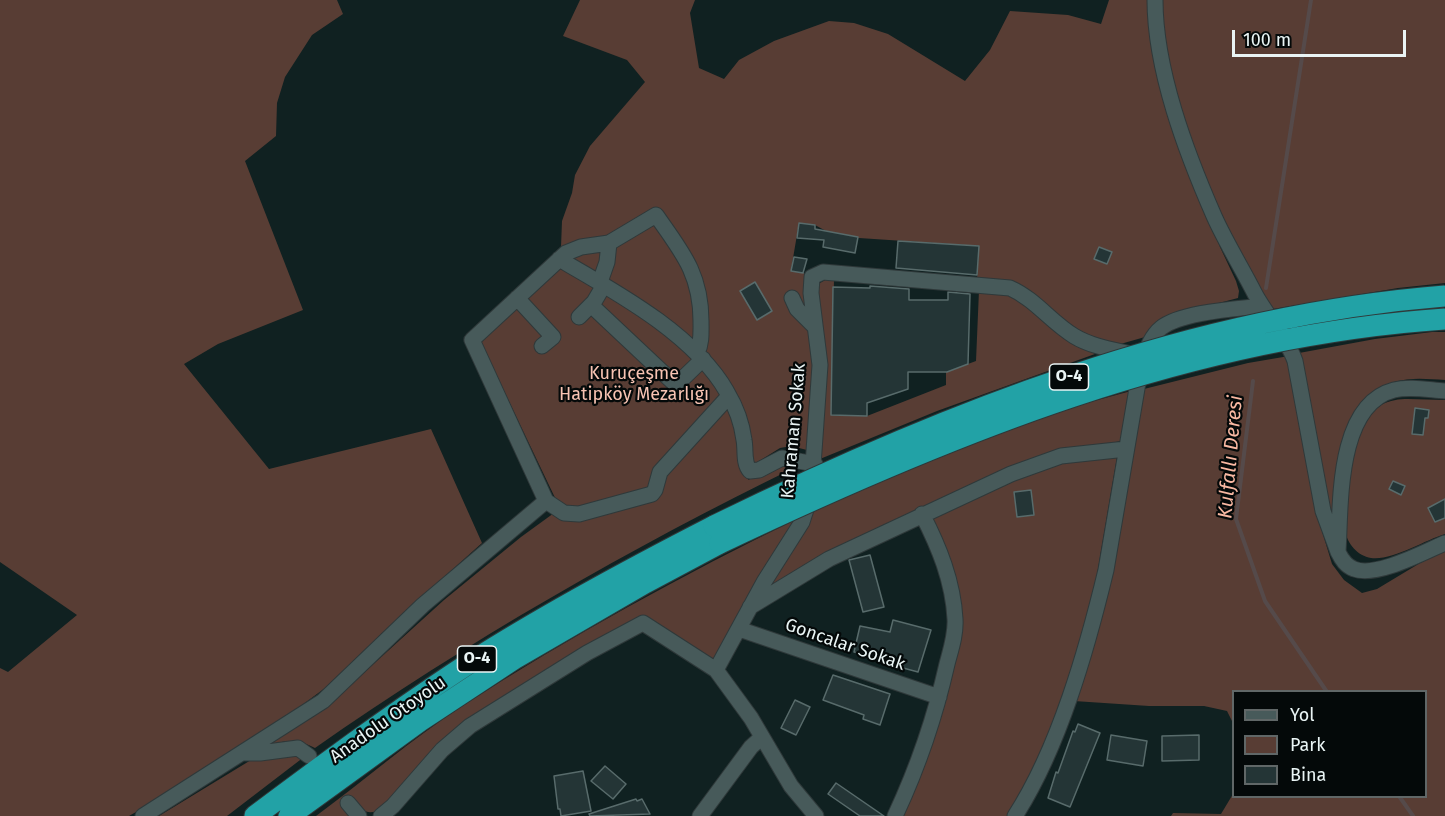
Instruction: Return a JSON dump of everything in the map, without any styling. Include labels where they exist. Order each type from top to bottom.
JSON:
[{"type":"highway","name":"O-4","points":[[717,535],[839,467],[1040,386],[1154,351],[1230,331],[1356,306],[1445,296]]},
{"type":"highway","name":"O-4","points":[[717,535],[795,508],[957,438],[1103,387],[1236,350],[1302,336],[1445,319]]},
{"type":"highway","name":"Anadolu Otoyolu","points":[[255,816],[472,662],[636,566],[717,535]]},
{"type":"highway","name":"Anadolu Otoyolu","points":[[289,816],[420,721],[514,659],[645,583],[717,535]]},
{"type":"street","points":[[1155,0],[1158,41],[1165,76],[1179,123],[1215,218],[1262,306],[1285,340],[1295,360],[1323,511],[1342,560],[1354,569],[1373,570],[1392,565],[1445,543]]},
{"type":"street","points":[[591,305],[676,385],[700,356],[702,333],[699,290],[681,251],[656,215],[609,243],[572,250],[472,340],[546,501],[564,513],[579,514],[652,494],[660,472],[729,396]]},
{"type":"street","points":[[579,317],[591,305],[602,284],[609,243]]},
{"type":"street","points":[[560,260],[636,306],[700,356],[729,396],[740,423],[746,464],[750,471],[759,470],[782,458],[815,464]]},
{"type":"street","name":"Kahraman Sokak","points":[[716,670],[750,607],[802,522],[811,494],[815,464],[820,365],[810,282],[812,277],[823,272],[1003,287],[1028,298],[1076,337],[1102,347],[1144,357]]},
{"type":"street","points":[[792,297],[797,309],[816,327]]},
{"type":"street","points":[[517,298],[553,337],[542,346]]},
{"type":"street","points":[[1015,816],[1028,796],[1057,731],[1088,635],[1106,570],[1141,364],[1155,334],[1162,327],[1173,322],[1205,312],[1262,306]]},
{"type":"street","points":[[1338,552],[1344,462],[1359,418],[1373,403],[1395,390],[1445,391]]},
{"type":"street","points":[[750,607],[829,559],[1011,474],[1061,456],[1126,449]]},
{"type":"street","points":[[143,816],[323,701],[423,605],[546,501]]},
{"type":"street","points":[[895,816],[932,724],[955,630],[951,589],[942,556],[922,514]]},
{"type":"street","points":[[381,816],[401,798],[442,750],[470,726],[587,653],[643,623],[716,670],[751,718],[790,786],[816,816]]},
{"type":"street","name":"Goncalar Sokak","points":[[739,629],[939,697]]},
{"type":"street","points":[[700,816],[751,747],[762,737]]},
{"type":"street","points":[[244,753],[298,748],[309,756]]},
{"type":"street","points":[[348,803],[358,816]]},
{"type":"green space","points":[[0,0],[337,0],[343,14],[312,35],[285,77],[277,103],[276,136],[245,161],[303,310],[218,344],[184,364],[269,469],[431,429],[482,543],[325,688],[205,772],[129,816],[0,816],[0,668],[8,672],[77,615],[0,562]]},
{"type":"green space","name":"Kuruçeşme Hatipköy Mezarlığı","points":[[580,0],[695,0],[690,13],[699,68],[724,79],[739,60],[774,41],[829,21],[854,23],[888,34],[965,81],[990,50],[1010,11],[1068,15],[1101,24],[1109,0],[1148,0],[1186,160],[1220,247],[1236,281],[1239,291],[1238,298],[1204,307],[1145,337],[1117,345],[1073,331],[1020,287],[977,280],[979,246],[859,238],[826,231],[815,225],[799,223],[791,270],[804,273],[813,334],[811,451],[791,446],[780,448],[756,463],[748,480],[783,464],[798,466],[612,563],[491,633],[431,670],[315,748],[290,741],[265,745],[325,708],[444,600],[554,513],[558,504],[480,341],[561,247],[562,221],[572,193],[575,175],[590,146],[645,82],[627,60],[563,36]]},
{"type":"green space","points":[[1162,0],[1445,0],[1445,283],[1398,288],[1273,309],[1252,284],[1239,261],[1188,134],[1166,53]]},
{"type":"green space","points":[[827,279],[834,279],[831,415],[867,416],[946,385],[946,372],[976,361],[979,290],[1007,293],[1020,299],[1071,340],[1095,354],[937,411],[820,459],[816,289]]},
{"type":"green space","points":[[1445,332],[1445,380],[1400,380],[1377,390],[1364,402],[1353,417],[1345,434],[1336,471],[1334,508],[1332,513],[1328,512],[1299,353],[1375,339]]},
{"type":"green space","points":[[1289,356],[1315,508],[1332,564],[1344,580],[1362,593],[1377,589],[1445,548],[1445,816],[1171,816],[1173,813],[1221,814],[1232,796],[1232,798],[1427,798],[1427,690],[1232,690],[1232,721],[1227,711],[1204,706],[1149,706],[1074,701],[1144,389],[1248,363]]},
{"type":"green space","points":[[1131,391],[1122,441],[1056,452],[765,589],[813,510],[946,453],[1079,405]]},
{"type":"green space","points":[[1408,399],[1445,400],[1445,534],[1389,556],[1371,558],[1362,555],[1354,548],[1345,530],[1355,452],[1359,437],[1372,413],[1388,402]]},
{"type":"green space","points":[[1117,457],[1093,598],[1073,667],[1046,743],[1009,816],[900,816],[957,647],[929,518],[1033,471],[1074,461]]},
{"type":"green space","points":[[799,518],[714,659],[640,618],[479,713],[384,808],[367,812],[351,802],[352,816],[316,816],[424,733],[502,681],[627,607]]},
{"type":"green space","points":[[289,753],[304,757],[227,816],[159,816],[251,760]]},
{"type":"building","points":[[799,223],[815,225],[815,229],[858,237],[855,253],[823,247],[824,240],[797,238]]},
{"type":"building","points":[[898,241],[979,246],[977,275],[896,268]]},
{"type":"building","points":[[1099,247],[1112,252],[1107,264],[1094,259]]},
{"type":"building","points":[[794,257],[807,259],[803,273],[791,271]]},
{"type":"building","points":[[755,282],[772,311],[757,320],[740,291]]},
{"type":"building","points":[[870,286],[909,289],[909,300],[948,300],[948,292],[970,294],[968,364],[947,372],[908,372],[908,389],[867,403],[867,416],[831,415],[833,287],[870,288]]},
{"type":"building","points":[[1415,408],[1429,410],[1428,418],[1425,418],[1423,435],[1412,434]]},
{"type":"building","points":[[1393,481],[1405,486],[1401,495],[1389,489]]},
{"type":"building","points":[[1031,490],[1034,515],[1017,517],[1014,492]]},
{"type":"building","points":[[1445,499],[1445,518],[1435,522],[1428,508]]},
{"type":"building","points":[[870,555],[884,607],[863,612],[849,560]]},
{"type":"building","points":[[893,620],[931,630],[918,672],[854,652],[860,626],[890,632]]},
{"type":"building","points":[[833,675],[890,694],[880,725],[863,719],[864,715],[823,700]]},
{"type":"building","points":[[795,700],[810,707],[796,735],[781,728]]},
{"type":"building","points":[[1078,724],[1100,733],[1070,807],[1048,798],[1056,772],[1058,773],[1073,731],[1075,732]]},
{"type":"building","points":[[1111,735],[1147,741],[1143,766],[1107,760]]},
{"type":"building","points":[[1199,735],[1199,760],[1162,761],[1162,736]]},
{"type":"building","points":[[605,766],[626,784],[613,799],[591,781]]},
{"type":"building","points":[[583,771],[591,811],[561,816],[554,776]]},
{"type":"building","points":[[836,783],[884,816],[860,816],[828,794]]},
{"type":"building","points":[[636,799],[637,801],[642,799],[650,814],[590,816],[589,814]]},
{"type":"waterway","name":"Kulfallı Deresi","points":[[1266,288],[1311,0]]},
{"type":"waterway","name":"Kulfallı Deresi","points":[[1253,381],[1236,519],[1265,601],[1326,690]]},
{"type":"waterway","name":"Kulfallı Deresi","points":[[1400,798],[1413,816]]}]
